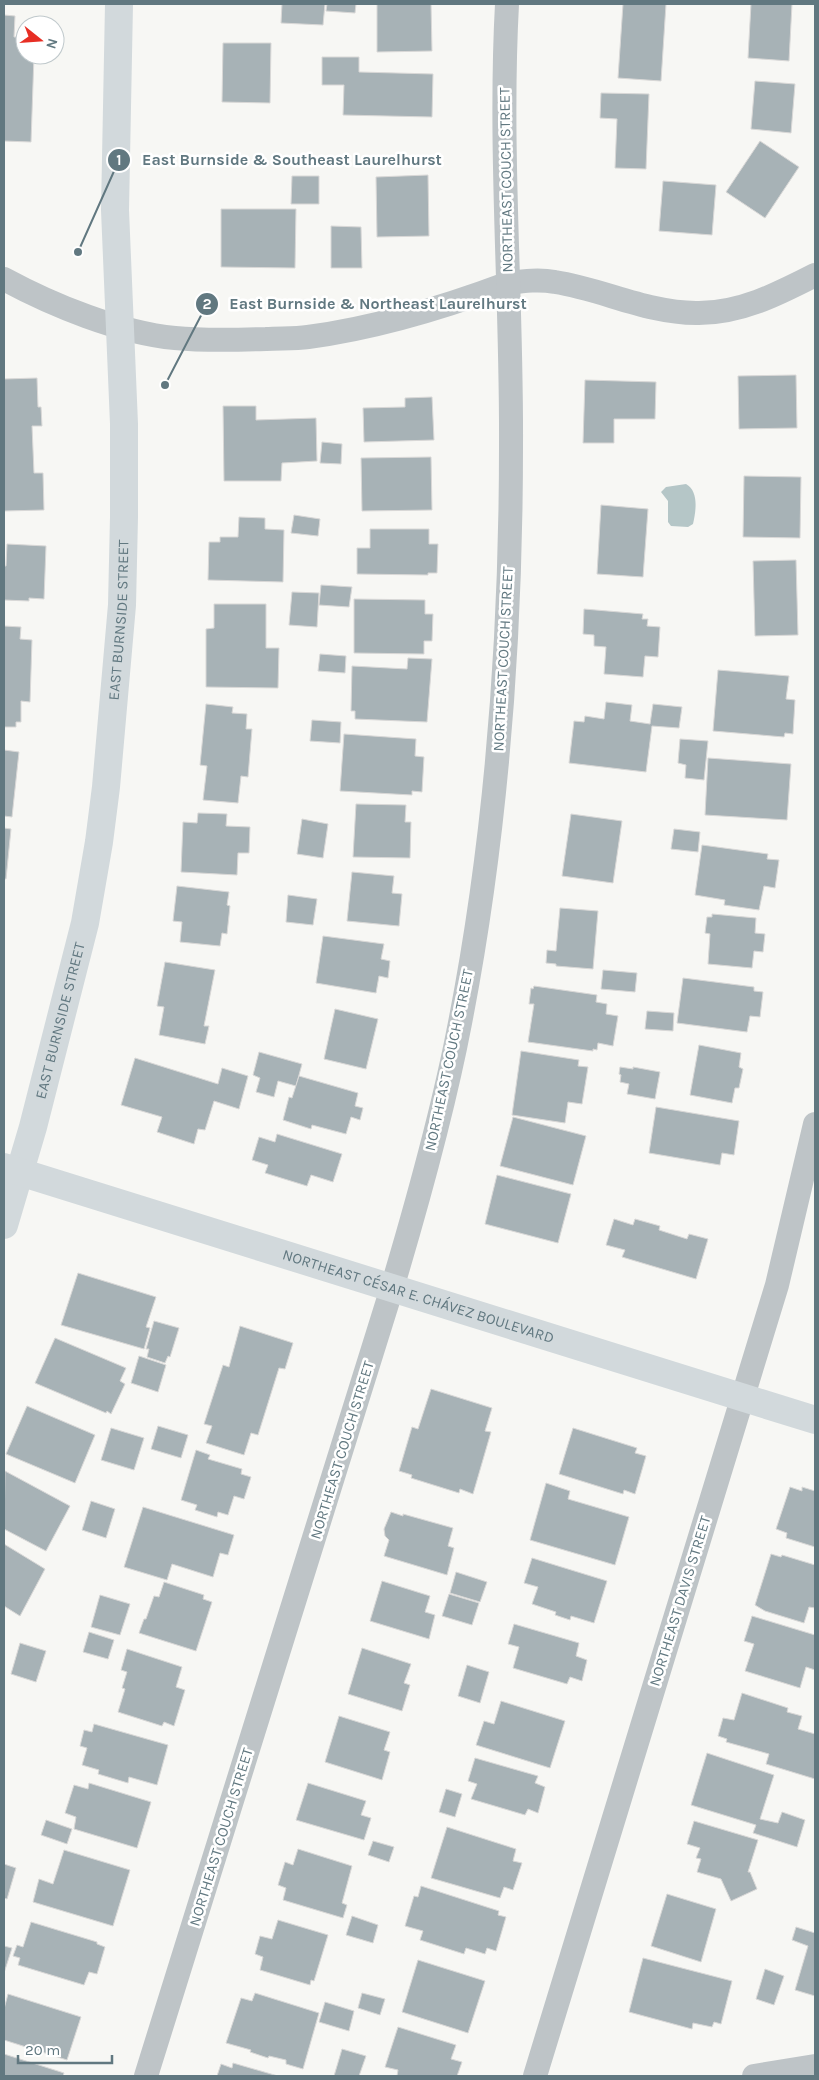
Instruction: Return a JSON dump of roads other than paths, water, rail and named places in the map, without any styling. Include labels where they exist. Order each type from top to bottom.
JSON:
[{"type":"main road","name":"EAST BURNSIDE STREET","points":[[4,1225],[12,1170],[85,923],[106,787],[122,605],[124,424],[115,210],[119,4]]},
{"type":"main road","name":"NORTHEAST CÉSAR E. CHÁVEZ BOULEVARD","points":[[12,1170],[815,1420]]},
{"type":"street","name":"NORTHEAST COUCH STREET","points":[[146,2076],[392,1288],[429,1159],[460,1023],[486,852],[506,668],[511,446],[509,283],[504,164],[504,62],[507,4]]},
{"type":"street","points":[[4,279],[29,293],[70,310],[119,326],[174,338],[241,340],[306,338],[367,326],[509,283],[530,280],[555,282],[659,309],[696,313],[732,310],[772,297],[815,275]]},
{"type":"street","name":"NORTHEAST DAVIS STREET","points":[[535,2076],[777,1285],[815,1124]]},
{"type":"street","points":[[754,2076],[815,2066]]},
{"type":"place","name":"East Burnside & Southeast Laurelhurst","points":[[78,252]]},
{"type":"place","name":"East Burnside & Northeast Laurelhurst","points":[[165,385]]}]
